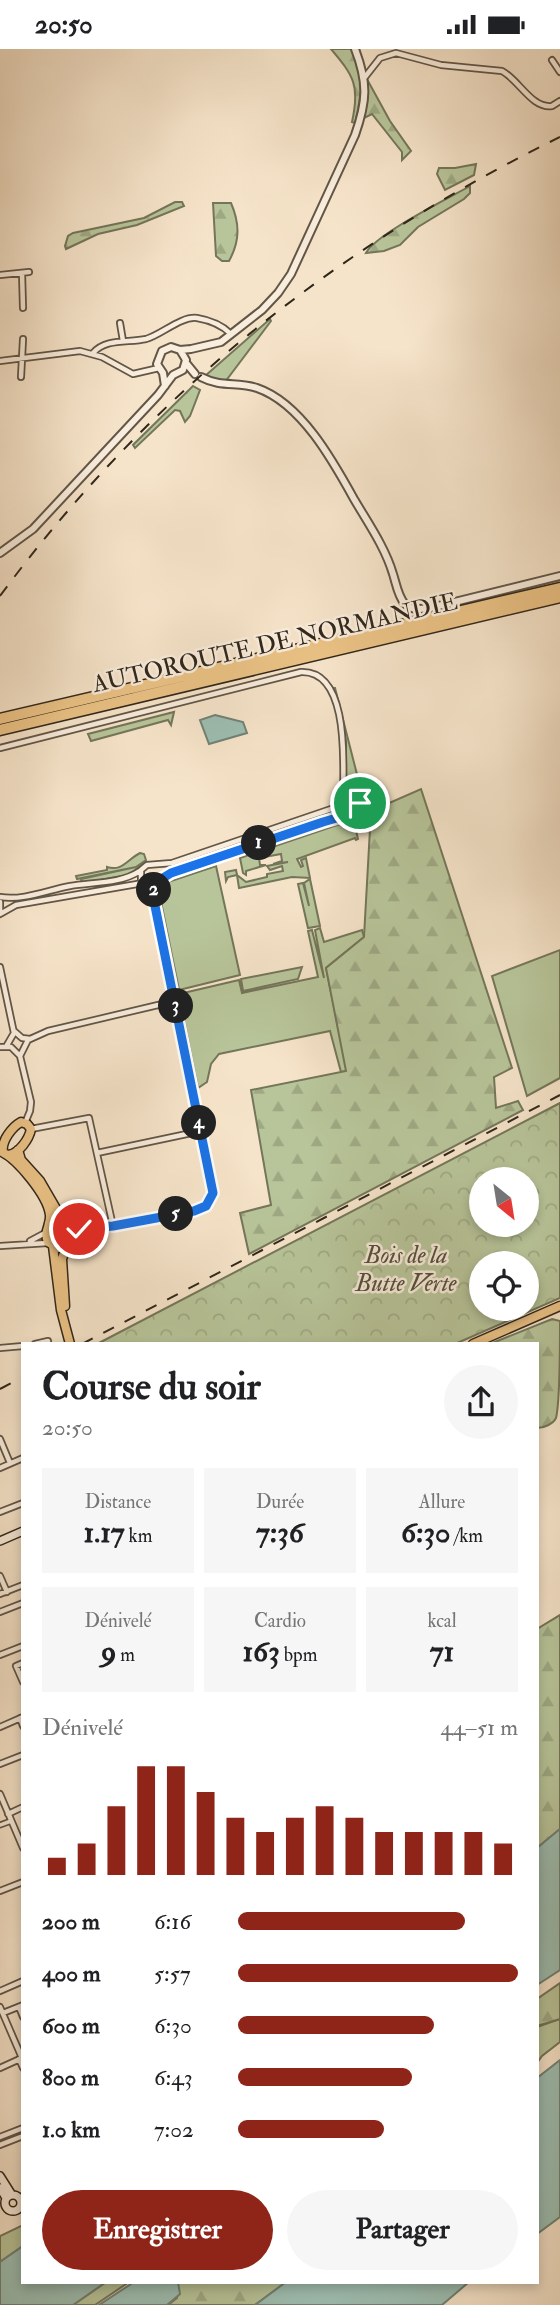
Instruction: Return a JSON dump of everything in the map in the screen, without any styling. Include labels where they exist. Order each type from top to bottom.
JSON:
[{"type":"highway","name":"AUTOROUTE DE NORMANDIE","points":[[0,719],[560,588]]},
{"type":"highway","name":"AUTOROUTE DE NORMANDIE","points":[[0,730],[560,597]]},
{"type":"main road","points":[[17,1124],[28,1126],[29,1136],[14,1154],[3,1149],[17,1124]]},
{"type":"main road","points":[[3,1149],[42,1195],[50,1215],[45,1233],[51,1245],[61,1310],[71,1342]]},
{"type":"main road","points":[[18,1150],[22,1161],[40,1181],[62,1219],[72,1225],[74,1233],[62,1259],[65,1312],[71,1342]]},
{"type":"main road","points":[[49,1223],[62,1219]]},
{"type":"main road","points":[[51,1245],[69,1243]]},
{"type":"main road","points":[[479,1342],[560,1308]]},
{"type":"main road","points":[[0,1543],[21,1534]]},
{"type":"main road","points":[[0,2176],[11,2202]]},
{"type":"main road","points":[[0,2188],[11,2202]]},
{"type":"main road","points":[[0,2216],[11,2202]]},
{"type":"street","points":[[3,361],[80,351],[92,353],[131,373],[139,373],[149,369],[166,348],[180,350],[217,344],[269,303],[283,288],[362,115],[365,77],[355,49]]},
{"type":"street","points":[[365,77],[380,58],[396,54],[442,65],[494,69],[509,74],[541,105],[552,106],[560,100]]},
{"type":"street","points":[[552,60],[560,72]]},
{"type":"street","points":[[0,275],[29,272]]},
{"type":"street","points":[[22,273],[23,308]]},
{"type":"street","points":[[92,353],[109,343],[147,339],[194,317],[209,320],[232,334]]},
{"type":"street","points":[[120,323],[123,341]]},
{"type":"street","points":[[21,377],[23,339]]},
{"type":"street","points":[[0,552],[33,529],[177,374],[191,349]]},
{"type":"street","points":[[180,350],[196,375]]},
{"type":"street","points":[[157,359],[165,386]]},
{"type":"street","points":[[149,369],[196,375],[219,385],[245,385],[264,391],[283,404],[313,434],[332,460],[388,560],[402,600],[410,607],[419,610],[430,608],[560,576]]},
{"type":"street","points":[[0,748],[305,672],[323,678],[332,691],[343,737],[341,811],[345,817]]},
{"type":"street","points":[[343,783],[352,798],[360,803],[362,810],[356,818],[345,817],[313,825],[171,873],[157,881],[16,905],[0,913],[0,900],[129,877],[147,866],[172,863],[334,809],[352,798]]},
{"type":"street","points":[[153,866],[159,872],[154,901]]},
{"type":"street","points":[[69,1243],[80,1235],[113,1226],[206,1206],[214,1189],[154,901],[140,877],[141,870]]},
{"type":"street","points":[[0,968],[14,1030],[21,1038],[23,1047]]},
{"type":"street","points":[[9,1045],[21,1038],[30,1039],[57,1029],[175,1001]]},
{"type":"street","points":[[9,1045],[14,1030]]},
{"type":"street","points":[[30,1039],[20,1056],[31,1106],[28,1126],[89,1118],[113,1226]]},
{"type":"street","points":[[9,1045],[23,1047]]},
{"type":"street","points":[[9,1045],[20,1056]]},
{"type":"street","points":[[97,1153],[201,1131]]},
{"type":"street","points":[[72,1225],[83,1229],[113,1226]]},
{"type":"street","points":[[27,1243],[45,1233]]},
{"type":"street","points":[[0,1246],[27,1243],[51,1245]]},
{"type":"street","points":[[44,1342],[48,1341]]},
{"type":"street","points":[[0,1348],[21,1346]]},
{"type":"street","points":[[0,1439],[10,1463]]},
{"type":"street","points":[[0,1468],[21,1459]]},
{"type":"street","points":[[0,1512],[21,1504]]},
{"type":"street","points":[[0,1576],[7,1592]]},
{"type":"street","points":[[0,1594],[21,1586]]},
{"type":"street","points":[[0,1612],[21,1604]]},
{"type":"street","points":[[0,1655],[21,1647]]},
{"type":"street","points":[[21,1664],[16,1666],[21,1677]]},
{"type":"street","points":[[0,1727],[21,1718]]},
{"type":"street","points":[[0,1764],[21,1756]]},
{"type":"street","points":[[0,1794],[21,1844]]},
{"type":"street","points":[[8,1814],[21,1808]]},
{"type":"street","points":[[0,1825],[11,1821]]},
{"type":"street","points":[[0,1891],[21,1883]]},
{"type":"street","points":[[0,1991],[21,1982]]},
{"type":"street","points":[[3,2013],[21,2006]]},
{"type":"street","points":[[0,2007],[21,2059],[0,2068]]},
{"type":"street","points":[[0,2137],[21,2129]]},
{"type":"street","points":[[0,2145],[21,2137]]},
{"type":"green space","points":[[331,49],[352,49],[356,59],[361,86],[355,123],[352,122],[355,99],[353,82]]},
{"type":"green space","points":[[368,81],[390,121],[411,151],[402,160],[402,152],[372,114],[364,118]]},
{"type":"green space","points":[[476,164],[474,175],[445,190],[437,174],[439,168]]},
{"type":"green space","points":[[470,186],[470,193],[464,199],[418,227],[400,245],[384,251],[366,253],[383,236]]},
{"type":"green space","points":[[175,202],[182,202],[184,206],[137,225],[98,234],[66,249],[68,236],[73,233],[144,218]]},
{"type":"green space","points":[[213,203],[231,203],[236,218],[237,239],[229,261],[222,261],[216,256]]},
{"type":"green space","points":[[270,319],[225,382],[205,376]]},
{"type":"green space","points":[[193,386],[200,390],[185,422],[180,411],[175,410],[135,448],[133,445]]},
{"type":"green space","points":[[334,688],[363,798],[348,791],[346,787],[346,741]]},
{"type":"green space","points":[[174,712],[171,725],[168,720],[91,741],[88,734]]},
{"type":"green space","points":[[421,789],[512,1068],[494,1077],[496,1108],[518,1101],[523,1110],[249,1254],[240,1213],[271,1205],[251,1090],[346,1071],[326,968],[364,937],[371,811]]},
{"type":"green space","points":[[343,823],[355,826],[358,839],[297,859],[301,867],[301,860],[306,858],[310,878],[292,877],[239,888],[237,875],[246,882],[267,877],[267,874],[283,871],[282,866],[270,870],[267,866],[288,862],[273,864],[282,861],[281,854],[259,858],[260,865],[266,865],[246,871],[246,875],[243,873],[240,858]]},
{"type":"green space","points":[[140,853],[144,854],[146,860],[136,867],[77,879],[76,876],[107,870],[107,867],[117,868]]},
{"type":"green space","points":[[146,862],[128,875],[82,883],[81,879],[136,867]]},
{"type":"green space","points":[[216,866],[240,975],[179,990],[159,892],[165,883]]},
{"type":"green space","points":[[236,870],[237,875],[228,877],[226,881],[225,872]]},
{"type":"green space","points":[[310,879],[320,926],[308,928],[298,884],[303,883],[309,906],[304,883]]},
{"type":"green space","points":[[320,928],[324,942],[362,930],[364,937],[326,968],[347,1071],[341,1072],[330,1031],[219,1054],[211,1064],[207,1082],[198,1088],[179,994],[239,980],[242,993],[318,977],[308,931],[312,930],[324,978],[315,930]]},
{"type":"green space","points":[[560,950],[560,1078],[527,1096],[492,976]]},
{"type":"green space","points":[[302,967],[298,979],[243,991],[241,979]]},
{"type":"green space","name":"Bois de la Butte Verte","points":[[560,1103],[560,1298],[539,1307],[539,1251],[469,1251],[469,1321],[508,1321],[460,1342],[101,1342]]},
{"type":"green space","points":[[552,1319],[560,1321],[560,1371],[556,1418],[553,1422],[539,1428],[539,1342],[495,1342]]},
{"type":"green space","points":[[560,1615],[560,1829],[539,1846],[539,1628]]},
{"type":"green space","points":[[560,1983],[560,2019],[539,2025],[539,1998]]},
{"type":"green space","points":[[560,2019],[560,2042],[539,2060],[539,2026]]},
{"type":"green space","points":[[21,2226],[21,2247],[0,2262],[0,2236]]},
{"type":"green space","points":[[103,2284],[126,2284],[95,2305],[73,2305]]},
{"type":"green space","points":[[178,2284],[283,2284],[255,2305],[168,2305],[177,2298]]},
{"type":"water","points":[[215,715],[243,722],[247,733],[209,744],[200,720]]},
{"type":"water","points":[[560,1829],[560,1970],[539,1984],[539,1846]]},
{"type":"water","points":[[560,2060],[560,2217],[539,2233],[539,2076]]},
{"type":"water","points":[[21,2247],[21,2284],[103,2284],[73,2305],[0,2305],[0,2262]]},
{"type":"water","points":[[131,2284],[178,2284],[180,2294],[167,2305],[99,2305]]},
{"type":"water","points":[[283,2284],[467,2284],[442,2305],[255,2305]]},
{"type":"railway","points":[[0,596],[58,523],[119,455],[184,391],[252,332],[324,277],[399,227],[478,180],[560,137]]},
{"type":"railway","points":[[86,1342],[560,1095]]},
{"type":"railway","points":[[0,1389],[21,1378]]},
{"type":"route","points":[[79,1229],[113,1226],[194,1211],[206,1206],[214,1189],[154,901],[155,883],[171,873],[323,822],[340,817],[356,818],[362,810],[360,803]]}]
